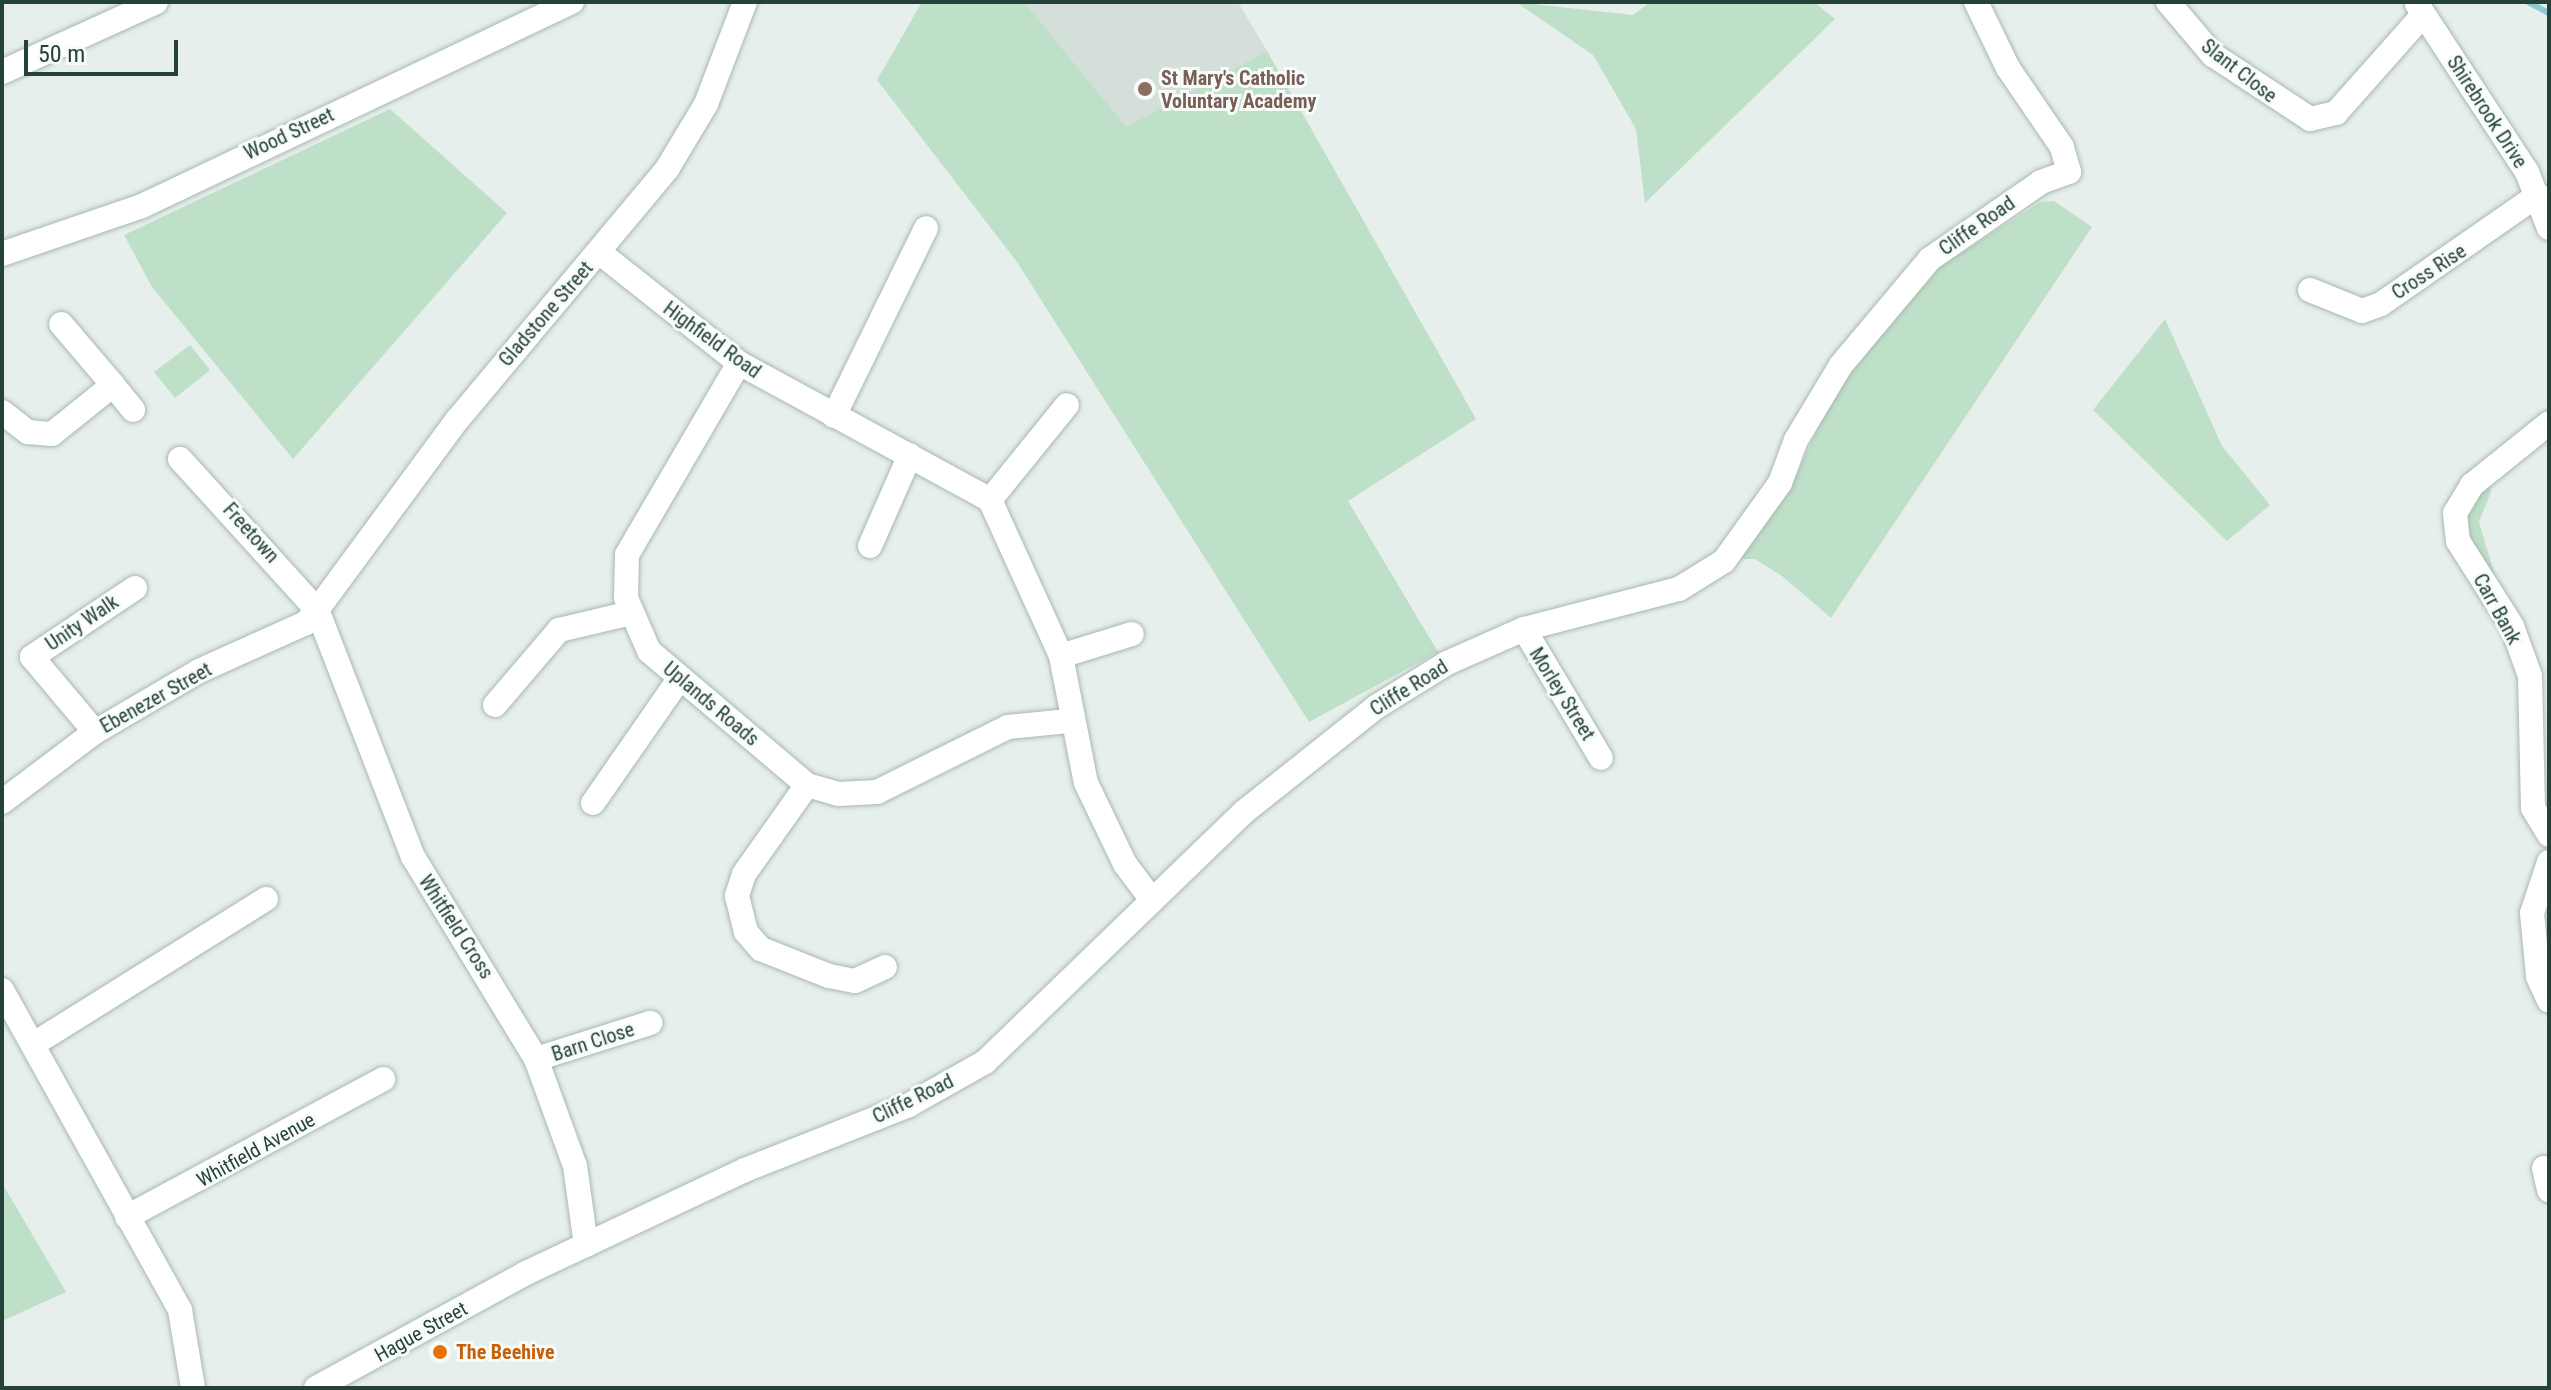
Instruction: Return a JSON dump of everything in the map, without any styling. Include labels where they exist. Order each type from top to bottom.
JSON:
[{"type":"street","points":[[2,72],[156,2]]},
{"type":"street","name":"Gladstone Street","points":[[317,610],[458,419],[599,252],[688,137],[745,2]]},
{"type":"street","name":"Cliffe Road","points":[[526,1273],[909,1105],[985,1062],[1152,900],[1325,743],[1447,663],[1524,629],[1679,589],[1724,561],[1780,483],[1796,440],[1841,365],[1930,259],[2041,182],[2069,172],[2062,147],[2008,68],[1976,2]]},
{"type":"street","name":"Slant Close","points":[[2168,2],[2213,55],[2310,119],[2336,113],[2419,9]]},
{"type":"street","name":"Wood Street","points":[[2,254],[142,206],[558,5]]},
{"type":"street","name":"Shirebrook Drive","points":[[2419,9],[2538,195],[2549,228]]},
{"type":"street","name":"Cross Rise","points":[[2310,290],[2362,311],[2381,304],[2538,195]]},
{"type":"street","points":[[834,416],[926,228]]},
{"type":"street","name":"Highfield Road","points":[[599,252],[739,363],[990,500]]},
{"type":"street","points":[[61,324],[133,410]]},
{"type":"street","name":"Uplands Roads","points":[[739,363],[633,539],[624,585],[631,613],[649,651],[807,785]]},
{"type":"street","points":[[2,412],[28,432],[52,434],[113,385]]},
{"type":"street","points":[[1067,405],[990,500],[1061,656],[1069,721],[1096,808],[1152,900]]},
{"type":"street","name":"Carr Bank","points":[[2549,423],[2472,485],[2455,513],[2458,541],[2540,675],[2533,808],[2549,835]]},
{"type":"street","points":[[870,546],[910,455]]},
{"type":"street","name":"Freetown","points":[[180,459],[317,610]]},
{"type":"street","name":"Unity Walk","points":[[95,732],[32,657],[135,588]]},
{"type":"street","name":"Ebenezer Street","points":[[2,802],[95,732],[199,671],[306,623],[317,610]]},
{"type":"street","name":"Whitfield Cross","points":[[317,610],[413,857],[536,1059],[575,1166],[586,1245]]},
{"type":"street","points":[[495,705],[559,630],[631,613]]},
{"type":"street","name":"Morley Street","points":[[1524,629],[1601,758]]},
{"type":"street","points":[[1061,656],[1132,634]]},
{"type":"street","points":[[593,803],[680,678]]},
{"type":"street","points":[[885,967],[855,981],[829,976],[761,949],[746,932],[737,896],[744,874],[807,785],[877,792],[1008,727],[1069,721]]},
{"type":"street","points":[[2549,862],[2532,913],[2538,977],[2549,1001]]},
{"type":"street","points":[[37,1042],[266,899]]},
{"type":"street","points":[[2,990],[37,1042],[127,1217],[186,1322],[193,1388]]},
{"type":"street","name":"Barn Close","points":[[536,1059],[650,1023]]},
{"type":"street","name":"Whitfield Avenue","points":[[127,1217],[383,1079]]},
{"type":"street","name":"Hague Street","points":[[316,1388],[526,1273]]},
{"type":"shaded area","name":"St Mary's Catholic Voluntary Academy","points":[[1024,2],[1238,2],[1267,51],[1125,128]]},
{"type":"green space","points":[[922,2],[1024,2],[1126,127],[1267,51],[1476,419],[1348,501],[1438,652],[1309,722],[1017,262],[877,80]]},
{"type":"green space","points":[[1516,2],[1633,15],[1650,2],[1814,2],[1835,19],[1645,203],[1636,129],[1593,55]]},
{"type":"green space","points":[[390,109],[507,213],[293,459],[152,287],[124,235]]},
{"type":"green space","points":[[2054,201],[2092,227],[1831,618],[1782,576],[1755,559],[1736,559],[1788,493],[1833,395],[1935,270],[2040,202]]},
{"type":"green space","points":[[2165,319],[2222,446],[2270,505],[2227,541],[2093,410]]},
{"type":"green space","points":[[190,345],[210,370],[175,398],[154,372]]},
{"type":"green space","points":[[2488,472],[2491,492],[2479,522],[2497,583],[2458,541],[2472,485]]},
{"type":"green space","points":[[2,1183],[66,1292],[2,1321]]},
{"type":"waterway","points":[[2528,2],[2549,13]]},
{"type":"place","name":"St Mary's Catholic Voluntary Academy","points":[[1145,89]]},
{"type":"place","name":"The Beehive","points":[[440,1352]]}]
